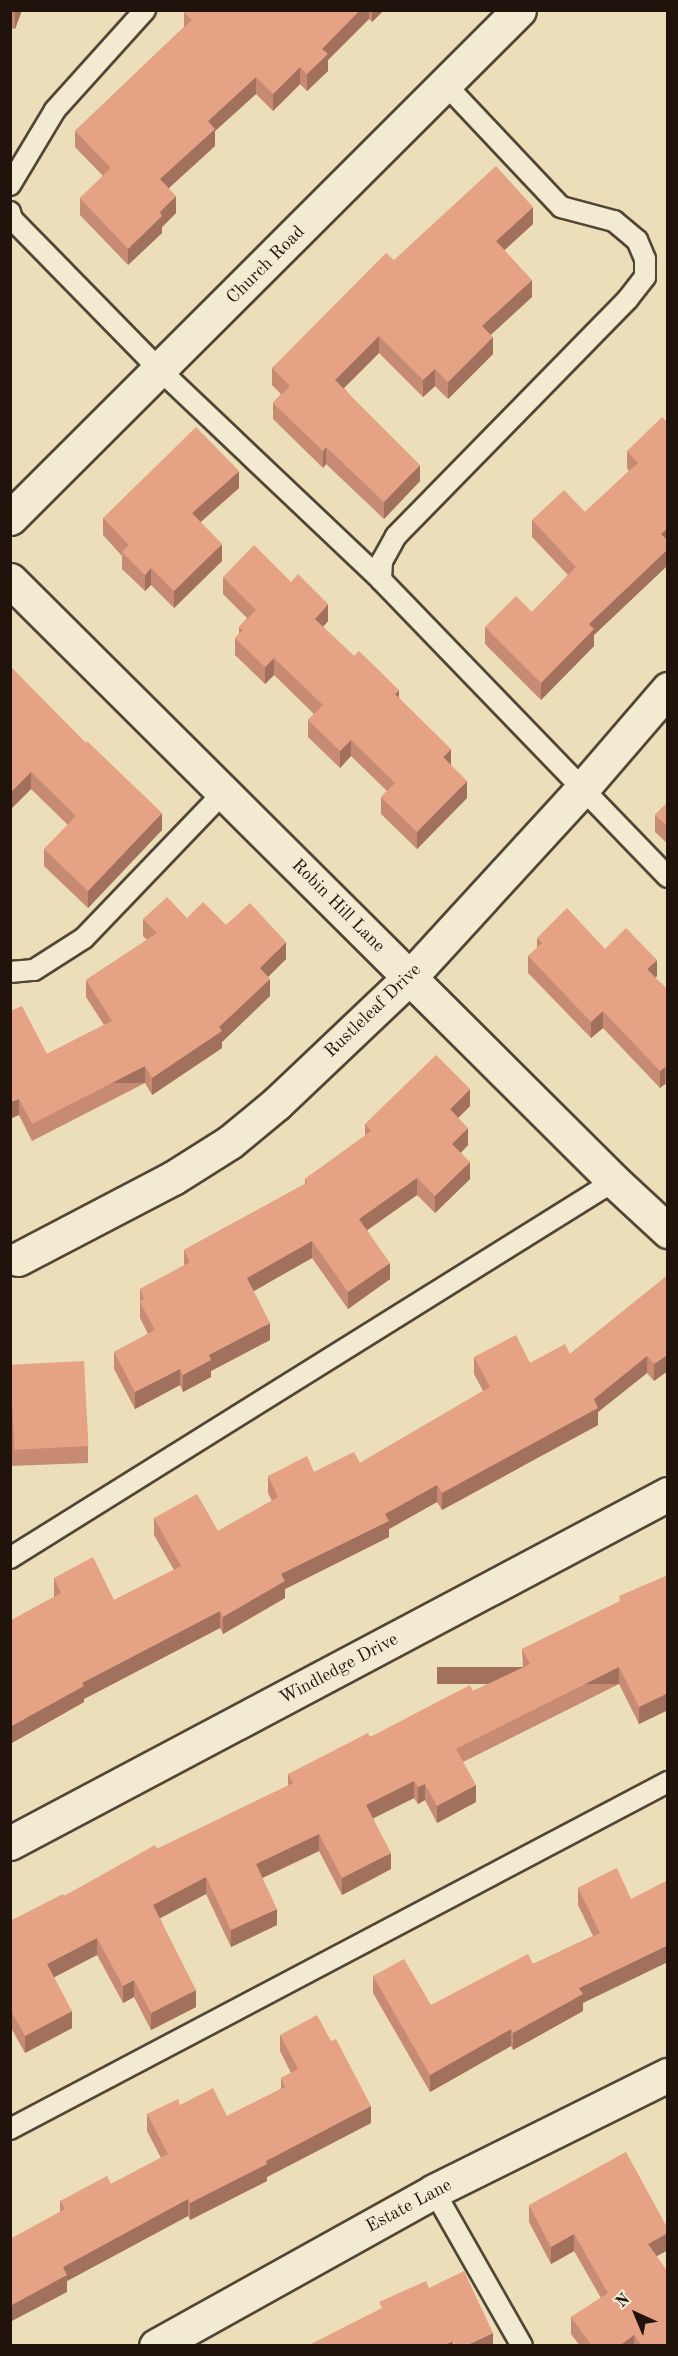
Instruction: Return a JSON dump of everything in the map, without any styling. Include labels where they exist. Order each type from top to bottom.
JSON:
[{"type":"street","name":"Church Road","points":[[10,518],[160,371],[519,10]]},
{"type":"street","name":"Robin Hill Lane","points":[[10,580],[614,1181],[668,1231]]},
{"type":"street","name":"Rustleleaf Drive","points":[[18,1259],[173,1178],[230,1142],[276,1104],[409,978],[582,789],[668,689]]},
{"type":"street","name":"Windledge Drive","points":[[10,1843],[668,1494]]},
{"type":"street","name":"Estate Lane","points":[[156,2346],[434,2191],[666,2078]]},
{"type":"lane","points":[[10,185],[56,110],[145,10]]},
{"type":"lane","points":[[381,580],[382,561],[396,536],[628,299],[645,277],[645,259],[637,240],[614,221],[561,207],[446,85]]},
{"type":"lane","points":[[10,212],[12,219],[160,371],[381,580],[668,877]]},
{"type":"lane","points":[[10,972],[34,970],[84,938],[224,792]]},
{"type":"lane","points":[[10,1558],[614,1181]]},
{"type":"lane","points":[[10,2129],[668,1782]]},
{"type":"lane","points":[[434,2191],[522,2346]]},
{"type":"building","points":[[187,10],[360,10],[322,49],[328,54],[307,74],[300,67],[273,94],[256,77],[208,121],[215,129],[160,179],[176,196],[160,212],[162,216],[128,249],[80,198],[111,168],[75,131],[192,20],[184,13]]},
{"type":"building","points":[[496,166],[533,207],[496,241],[532,280],[482,326],[493,337],[448,382],[435,369],[423,380],[379,336],[335,380],[420,465],[384,502],[326,447],[323,451],[273,403],[290,386],[272,368],[386,253],[394,260]]},
{"type":"building","points":[[662,417],[668,423],[668,528],[661,534],[668,541],[668,549],[589,624],[594,629],[541,683],[485,627],[516,596],[532,612],[576,567],[532,520],[564,490],[585,512],[638,463],[627,451]]},
{"type":"building","points":[[196,427],[239,471],[192,513],[222,544],[174,591],[151,568],[145,575],[122,552],[129,545],[103,518]]},
{"type":"building","points":[[254,545],[291,582],[298,574],[328,604],[315,619],[354,656],[359,651],[399,690],[395,694],[451,749],[443,757],[467,781],[417,832],[381,797],[395,783],[351,740],[340,751],[308,720],[323,705],[274,658],[265,667],[235,638],[243,630],[239,627],[256,610],[223,577]]},
{"type":"building","points":[[10,666],[86,743],[87,741],[162,813],[88,891],[44,849],[76,816],[31,772],[10,793]]},
{"type":"building","points":[[668,802],[668,827],[655,815]]},
{"type":"building","points":[[167,897],[187,918],[203,902],[226,925],[250,903],[286,942],[260,968],[270,979],[219,1027],[222,1031],[152,1078],[145,1066],[32,1124],[19,1099],[10,1102],[10,1011],[22,1006],[47,1054],[112,1021],[86,980],[157,933],[143,919]]},
{"type":"building","points":[[567,908],[605,949],[626,928],[657,960],[647,969],[668,990],[668,1070],[665,1067],[660,1071],[603,1011],[591,1022],[528,956],[542,943],[537,938]]},
{"type":"building","points":[[436,1055],[470,1089],[450,1109],[468,1128],[452,1144],[470,1162],[435,1196],[417,1178],[359,1219],[390,1263],[348,1292],[312,1241],[247,1278],[270,1323],[209,1355],[211,1360],[183,1375],[180,1369],[135,1392],[114,1352],[155,1330],[140,1302],[144,1299],[140,1289],[190,1262],[184,1250],[307,1183],[305,1179],[371,1131],[365,1124]]},
{"type":"building","points":[[668,1275],[668,1354],[654,1364],[647,1356],[594,1399],[598,1408],[442,1493],[437,1485],[385,1514],[389,1521],[281,1574],[285,1581],[223,1617],[220,1611],[82,1683],[84,1686],[10,1727],[10,1621],[61,1593],[54,1578],[93,1557],[114,1600],[181,1566],[154,1518],[197,1494],[218,1531],[278,1497],[268,1476],[307,1456],[314,1472],[354,1452],[360,1463],[490,1387],[474,1357],[516,1335],[530,1363],[565,1344],[570,1354]]},
{"type":"building","points":[[84,1361],[88,1446],[15,1450],[10,1365]]},
{"type":"building","points":[[668,1575],[668,1693],[639,1707],[619,1667],[456,1749],[476,1785],[437,1806],[425,1784],[418,1787],[414,1781],[366,1805],[391,1853],[342,1878],[319,1834],[256,1864],[277,1909],[231,1930],[206,1877],[153,1905],[196,1990],[151,2013],[134,1980],[123,1986],[97,1938],[47,1964],[72,2011],[25,2036],[10,2009],[10,1921],[63,1894],[64,1896],[155,1845],[157,1849],[293,1783],[288,1774],[368,1733],[370,1737],[470,1685],[473,1691],[530,1664],[522,1649],[620,1601],[619,1596]]},
{"type":"building","points":[[617,1868],[631,1899],[668,1880],[668,1945],[579,1988],[583,1994],[513,2033],[511,2029],[430,2075],[373,1976],[404,1959],[431,2005],[528,1954],[533,1964],[600,1933],[578,1888]]},
{"type":"building","points":[[317,2015],[331,2041],[336,2039],[371,2106],[266,2161],[267,2164],[190,2203],[188,2199],[63,2267],[67,2275],[10,2306],[10,2239],[65,2209],[60,2201],[107,2176],[111,2184],[168,2154],[147,2114],[178,2099],[180,2105],[213,2088],[227,2116],[285,2087],[281,2078],[298,2069],[280,2035]]},
{"type":"building","points":[[626,2152],[668,2229],[668,2233],[648,2244],[668,2272],[668,2346],[642,2346],[634,2335],[619,2346],[592,2346],[571,2317],[608,2293],[574,2234],[551,2247],[529,2205]]},
{"type":"building","points":[[464,2271],[493,2333],[465,2346],[455,2346],[453,2341],[442,2346],[307,2346],[382,2308],[379,2302],[426,2281],[429,2288]]}]
